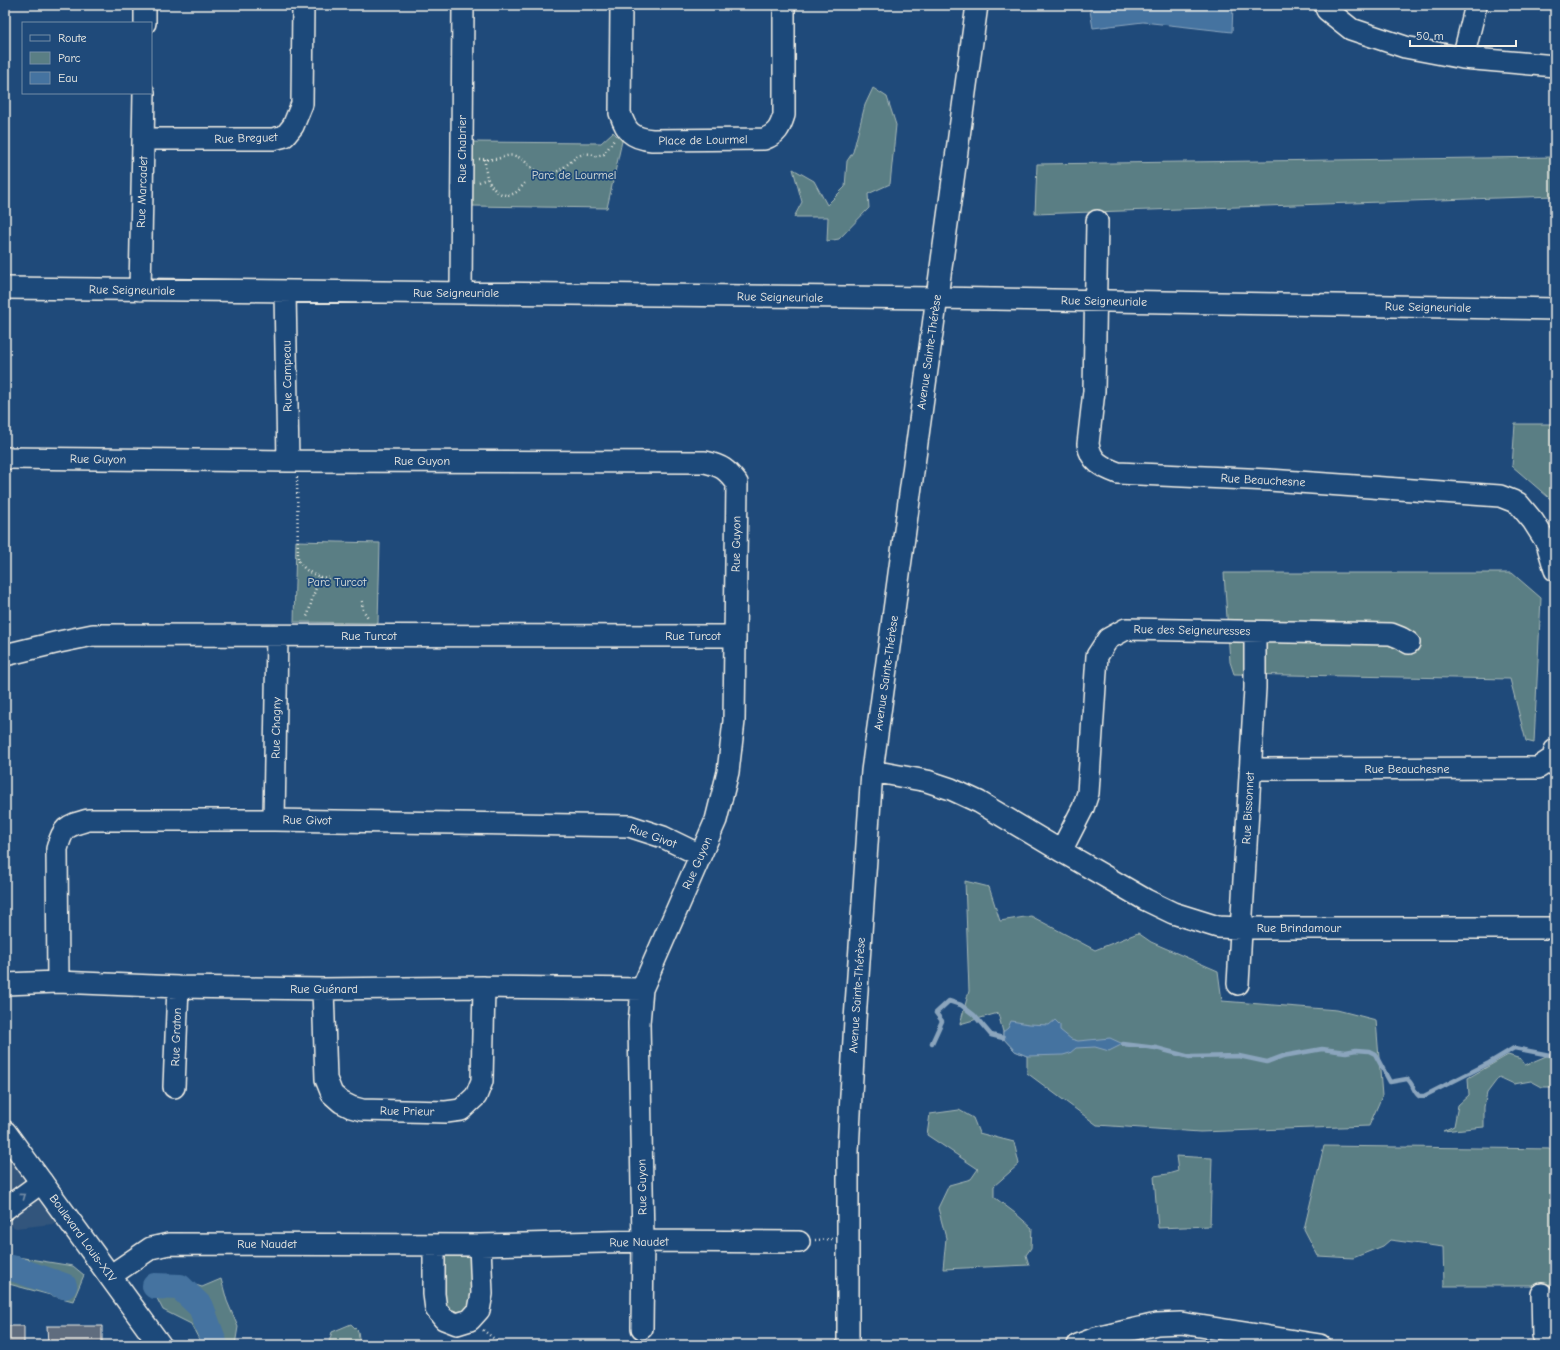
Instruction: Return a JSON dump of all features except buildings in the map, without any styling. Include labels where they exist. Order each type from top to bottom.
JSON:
[{"type":"main road","name":"Boulevard Louis-XIV","points":[[9,1143],[42,1182],[160,1345]]},
{"type":"street","points":[[145,22],[146,5]]},
{"type":"street","name":"Rue Breguet","points":[[144,139],[273,139],[285,136],[293,126],[302,104],[303,5]]},
{"type":"street","name":"Rue Chabrier","points":[[461,293],[463,5]]},
{"type":"street","points":[[621,5],[620,113],[625,127]]},
{"type":"street","name":"Place de Lourmel","points":[[625,127],[640,139],[652,140],[764,139],[775,135],[781,127],[784,116],[784,5]]},
{"type":"street","name":"Avenue Sainte-Thérèse","points":[[848,1345],[848,1151],[854,1028],[872,771],[977,5]]},
{"type":"street","points":[[1325,5],[1327,10],[1351,29],[1405,47],[1463,58],[1555,66]]},
{"type":"street","points":[[1463,58],[1476,5]]},
{"type":"street","name":"Rue Marcadet","points":[[140,290],[144,94]]},
{"type":"street","name":"Rue Beauchesne","points":[[1097,221],[1094,391],[1088,444],[1090,453],[1094,460],[1104,468],[1118,473],[1269,480],[1500,496],[1518,503],[1533,521],[1547,543],[1555,570]]},
{"type":"street","name":"Rue Seigneuriale","points":[[5,288],[936,298],[1555,309]]},
{"type":"street","name":"Rue Campeau","points":[[285,292],[292,461]]},
{"type":"street","name":"Rue Guyon","points":[[5,458],[292,461],[697,462],[720,465],[737,483],[734,721],[728,772],[716,820],[642,989],[639,1024],[643,1241],[642,1328]]},
{"type":"street","name":"Rue des Seigneuresses","points":[[1060,852],[1083,808],[1088,793],[1097,656],[1108,639],[1126,629],[1392,634],[1409,643]]},
{"type":"street","name":"Rue Bissonnet","points":[[1238,984],[1255,688],[1255,632]]},
{"type":"street","name":"Rue Turcot","points":[[5,655],[93,635],[735,636]]},
{"type":"street","name":"Rue Chagny","points":[[274,820],[284,636]]},
{"type":"street","name":"Rue Beauchesne","points":[[1250,769],[1538,768],[1553,758],[1555,750]]},
{"type":"street","name":"Rue Brindamour","points":[[872,771],[927,781],[951,789],[980,802],[1060,852],[1146,900],[1173,913],[1218,927],[1555,928]]},
{"type":"street","name":"Rue Givot","points":[[58,982],[57,849],[61,834],[70,825],[88,820],[274,820],[629,826],[663,837],[700,855]]},
{"type":"street","name":"Rue Guénard","points":[[5,984],[58,982],[178,987],[324,989],[484,987],[642,989]]},
{"type":"street","name":"Rue Graton","points":[[174,1087],[178,987]]},
{"type":"street","name":"Rue Prieur","points":[[324,989],[326,1079],[332,1094],[346,1104],[362,1110],[446,1112],[461,1110],[476,1096],[482,1081],[484,987]]},
{"type":"street","points":[[5,1209],[42,1182]]},
{"type":"street","name":"Rue Naudet","points":[[110,1276],[151,1248],[169,1244],[480,1245],[643,1241],[799,1242]]},
{"type":"street","points":[[434,1245],[434,1294],[436,1309],[444,1319],[457,1324],[470,1320],[479,1310],[482,1294],[480,1245]]},
{"type":"street","points":[[1542,1294],[1543,1335],[1548,1345]]},
{"type":"street","points":[[1078,1345],[1096,1338],[1158,1324],[1181,1324],[1320,1345]]},
{"type":"path","points":[[462,158],[496,159],[504,156],[515,156],[523,160],[536,171],[551,173],[561,170],[568,162],[582,154],[596,156],[604,154],[625,127]]},
{"type":"path","points":[[485,159],[486,172],[491,187],[498,192],[509,195],[518,191],[524,183]]},
{"type":"path","points":[[292,461],[298,560],[302,567],[308,572],[320,577],[329,578]]},
{"type":"path","points":[[284,636],[308,615],[320,577]]},
{"type":"path","points":[[799,1242],[822,1238],[848,1240]]},
{"type":"path","points":[[470,1320],[502,1345]]},
{"type":"shaded area","points":[[5,1132],[71,1222],[16,1228],[5,1223]]},
{"type":"green space","points":[[873,88],[887,97],[896,125],[890,184],[868,194],[869,208],[839,239],[827,241],[828,217],[794,217],[802,202],[793,169],[814,181],[827,205],[845,187],[847,161],[853,152],[865,105]]},
{"type":"green space","name":"Parc de Lourmel","points":[[613,132],[622,141],[607,208],[471,206],[471,142],[601,143]]},
{"type":"green space","points":[[1555,157],[1555,196],[1035,214],[1037,164]]},
{"type":"green space","points":[[1515,424],[1555,424],[1555,503],[1512,466]]},
{"type":"green space","name":"Parc Turcot","points":[[296,541],[380,543],[378,623],[294,622]]},
{"type":"green space","points":[[1224,573],[1512,573],[1541,598],[1534,743],[1526,741],[1510,679],[1234,674],[1230,662]]},
{"type":"green space","points":[[965,881],[989,887],[1000,921],[1031,916],[1095,950],[1138,933],[1151,942],[1218,971],[1222,1001],[1337,1010],[1376,1020],[1382,1096],[1369,1126],[1200,1132],[1097,1125],[1027,1073],[1027,1056],[1015,1051],[1003,1038],[998,1013],[960,1024],[969,991]]},
{"type":"green space","points":[[1551,1054],[1555,1057],[1555,1085],[1552,1087],[1542,1087],[1531,1081],[1514,1084],[1499,1077],[1487,1093],[1484,1107],[1484,1127],[1443,1131],[1454,1126],[1458,1105],[1469,1095],[1468,1078],[1508,1055],[1521,1059],[1525,1065]]},
{"type":"green space","points":[[959,1110],[973,1118],[979,1133],[1014,1142],[1019,1164],[994,1186],[994,1197],[1032,1228],[1031,1248],[1026,1255],[1029,1265],[943,1269],[946,1238],[938,1208],[949,1185],[971,1179],[978,1169],[927,1135],[930,1114]]},
{"type":"green space","points":[[1324,1146],[1555,1149],[1555,1286],[1444,1286],[1443,1247],[1390,1240],[1383,1246],[1353,1258],[1318,1256],[1304,1229]]},
{"type":"green space","points":[[1176,1156],[1212,1158],[1210,1226],[1158,1228],[1154,1176],[1178,1171]]},
{"type":"green space","points":[[434,1245],[480,1245],[479,1310],[444,1319]]},
{"type":"green space","points":[[5,1255],[73,1266],[84,1275],[73,1301],[5,1283]]},
{"type":"green space","points":[[166,1276],[202,1287],[221,1279],[227,1301],[238,1327],[235,1345],[202,1345],[191,1324],[163,1310],[148,1281]]},
{"type":"green space","points":[[351,1324],[358,1331],[360,1345],[328,1345],[332,1332]]},
{"type":"water","points":[[1089,5],[1233,5],[1232,32],[1143,22],[1093,28]]},
{"type":"water","points":[[1055,1020],[1060,1025],[1060,1030],[1071,1039],[1078,1041],[1110,1038],[1123,1044],[1109,1051],[1095,1047],[1076,1048],[1070,1053],[1063,1055],[1027,1056],[1015,1051],[1003,1038],[1003,1032],[1008,1028],[1011,1021],[1049,1025]]},
{"type":"waterway","points":[[932,1043],[942,1021],[936,1013],[949,1001],[961,1005],[974,1015],[991,1035],[1003,1038]]},
{"type":"waterway","points":[[1123,1044],[1156,1048],[1190,1057],[1239,1056],[1267,1062],[1283,1056],[1322,1049],[1346,1052],[1356,1050],[1369,1051],[1375,1054],[1390,1082],[1407,1079],[1419,1096],[1424,1096],[1489,1063],[1514,1048],[1555,1056]]},
{"type":"waterway","points":[[5,1268],[12,1268],[64,1286]]},
{"type":"waterway","points":[[155,1286],[180,1287],[201,1307],[215,1345]]}]
